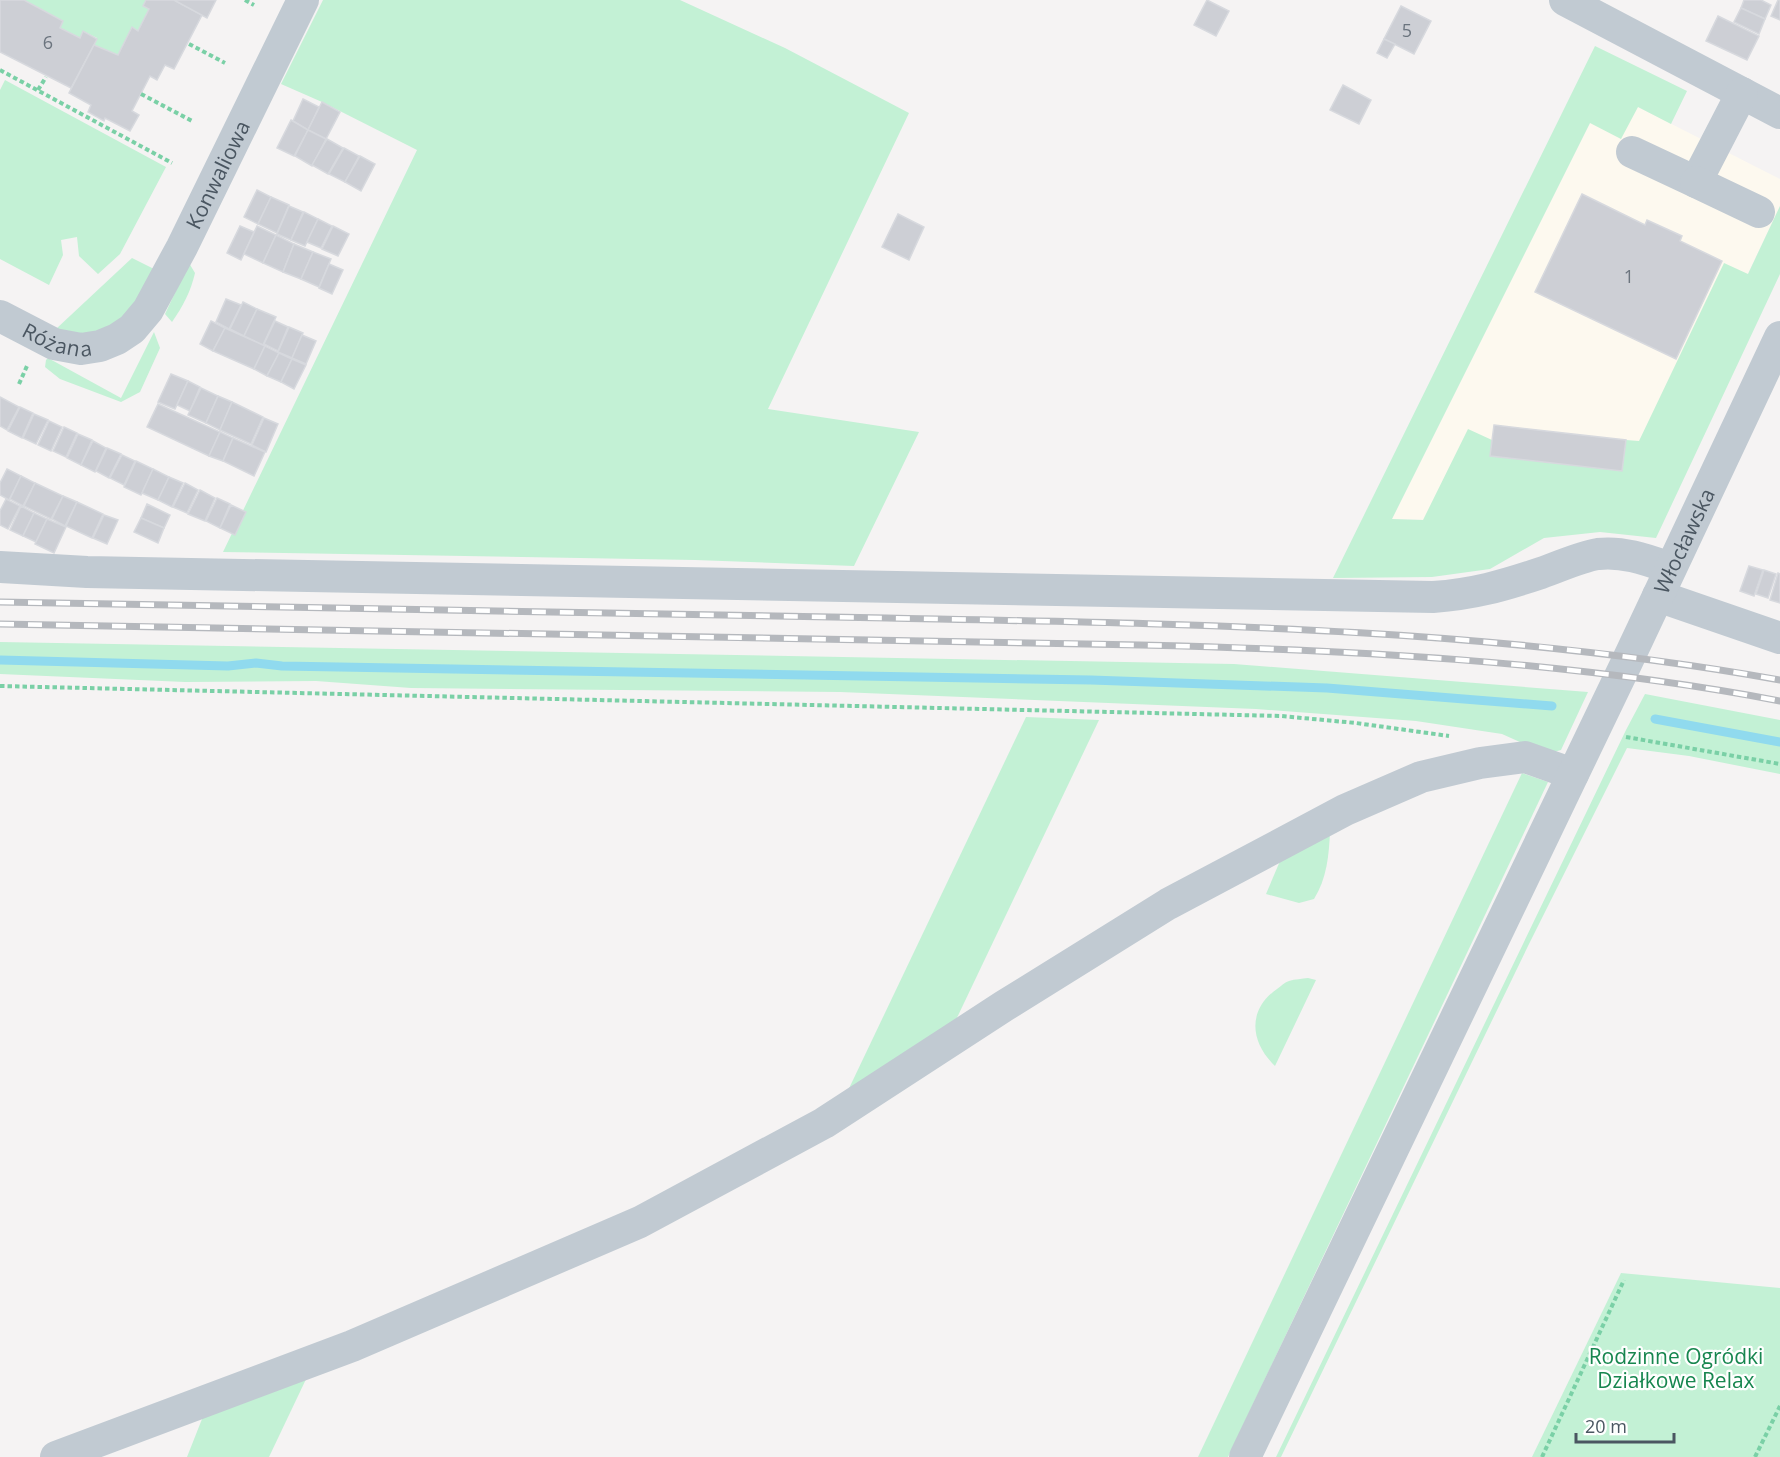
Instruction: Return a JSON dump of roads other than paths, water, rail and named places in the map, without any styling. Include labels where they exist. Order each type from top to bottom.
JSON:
[{"type":"street","name":"Konwaliowa","points":[[117,339],[132,329],[148,310],[182,247],[303,0]]},
{"type":"street","points":[[1565,0],[1780,113]]},
{"type":"street","points":[[1696,182],[1742,93]]},
{"type":"street","points":[[1632,152],[1759,212]]},
{"type":"street","name":"Różana","points":[[0,316],[41,339],[64,347],[81,349],[100,346],[117,339]]},
{"type":"street","name":"Włocławska","points":[[1245,1457],[1780,337]]},
{"type":"street","points":[[0,567],[87,572],[1432,597],[1466,595],[1504,586],[1597,554],[1646,559],[1670,568]]},
{"type":"street","points":[[1658,596],[1780,638]]},
{"type":"street","points":[[56,1457],[352,1346],[640,1222],[824,1123],[1004,1006],[1168,904],[1345,810],[1421,777],[1480,763],[1525,757],[1573,774]]},
{"type":"waterway","points":[[0,660],[228,666],[256,663],[282,666],[1091,680],[1327,688],[1552,706]]},
{"type":"waterway","points":[[1655,719],[1780,742]]},
{"type":"railway","points":[[0,602],[1223,626],[1335,631],[1558,649],[1669,662],[1780,680]]},
{"type":"railway","points":[[0,624],[1301,650],[1541,667],[1701,687],[1780,701]]},
{"type":"park label","name":"Rodzinne Ogródki Działkowe Relax","points":[[1676,1368]]}]
